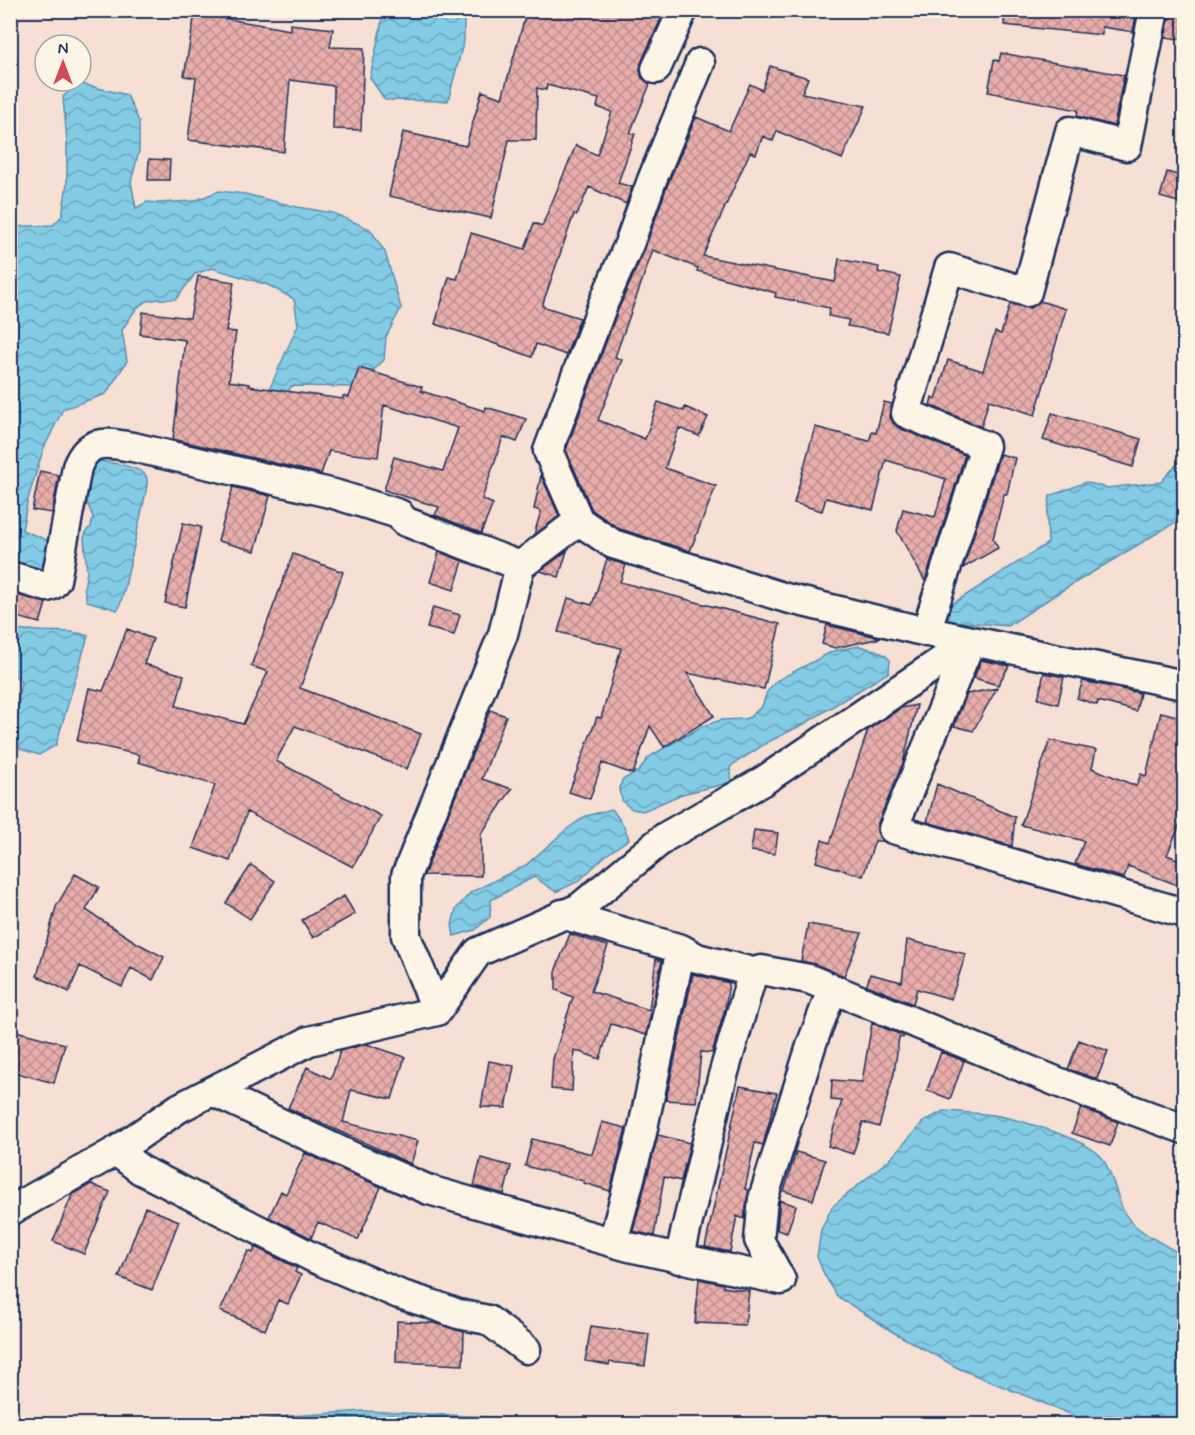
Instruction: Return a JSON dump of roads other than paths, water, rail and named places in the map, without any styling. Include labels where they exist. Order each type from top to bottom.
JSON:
[{"type":"street","points":[[656,69],[683,10]]},
{"type":"street","points":[[926,632],[985,446],[906,413],[950,268],[1027,292],[1070,131],[1127,146],[1154,10]]},
{"type":"street","points":[[700,63],[603,304],[548,451],[579,521],[613,544],[786,598],[926,632],[1185,685]]},
{"type":"street","points":[[10,576],[47,587],[56,580],[77,467],[89,447],[102,443],[133,447],[334,494],[399,514],[404,521],[520,566]]},
{"type":"street","points":[[437,1011],[406,936],[406,876],[503,634],[520,566],[579,521]]},
{"type":"street","points":[[971,641],[893,830],[1185,913]]},
{"type":"street","points":[[10,1210],[116,1151],[179,1108],[309,1041],[437,1011],[478,952],[579,908],[665,837],[763,781],[971,641]]},
{"type":"street","points":[[562,914],[681,950],[697,958],[753,972],[761,970],[809,979],[1065,1085],[1185,1129]]},
{"type":"street","points":[[613,1242],[641,1137],[681,950]]},
{"type":"street","points":[[679,1259],[722,1079],[753,972]]},
{"type":"street","points":[[212,1091],[429,1190],[679,1259],[781,1280],[759,1240],[763,1199],[812,1043],[832,990]]},
{"type":"street","points":[[116,1151],[141,1170],[314,1258],[399,1294],[458,1314],[488,1320],[526,1349]]},
{"type":"water","points":[[384,11],[464,11],[464,40],[448,101],[385,100],[370,78]]},
{"type":"water","points":[[93,87],[127,95],[139,122],[139,151],[131,182],[136,208],[147,202],[194,201],[219,191],[245,194],[333,213],[370,229],[385,252],[401,308],[386,337],[384,360],[357,387],[291,386],[268,450],[244,468],[219,454],[216,424],[269,390],[298,325],[294,299],[268,285],[212,268],[195,274],[176,299],[143,303],[122,330],[127,361],[106,394],[63,409],[43,450],[28,499],[22,530],[59,545],[55,571],[11,571],[11,227],[53,225],[62,216],[67,184],[67,141],[63,97],[67,93],[93,93]]},
{"type":"water","points":[[1184,456],[1184,517],[1008,626],[949,621],[949,606],[1048,543],[1047,516],[1050,496],[1086,482],[1106,488],[1161,482]]},
{"type":"water","points":[[98,461],[124,465],[137,470],[146,476],[147,480],[124,591],[117,610],[87,601],[84,588],[87,572],[84,538],[91,527],[93,517],[84,495],[91,465]]},
{"type":"water","points":[[16,631],[74,632],[88,636],[56,745],[39,755],[21,749],[13,741],[21,682],[11,672],[11,634]]},
{"type":"water","points":[[859,646],[885,655],[890,660],[889,672],[732,765],[730,768],[732,781],[729,783],[682,794],[643,811],[632,809],[623,802],[619,791],[622,780],[639,771],[648,758],[654,754],[703,726],[721,720],[750,717],[762,706],[767,692],[776,681],[833,651]]},
{"type":"water","points":[[612,809],[624,826],[629,839],[605,856],[579,881],[556,892],[534,877],[491,900],[490,917],[475,930],[454,936],[452,925],[456,909],[471,892],[526,865],[567,829],[586,816]]},
{"type":"water","points":[[943,1111],[1004,1117],[1035,1125],[1083,1144],[1103,1159],[1127,1218],[1150,1237],[1184,1256],[1184,1424],[1092,1423],[960,1369],[893,1332],[837,1296],[817,1257],[821,1230],[832,1207],[892,1157],[923,1122]]},
{"type":"water","points":[[365,1411],[509,1418],[538,1424],[237,1424],[290,1416]]}]
